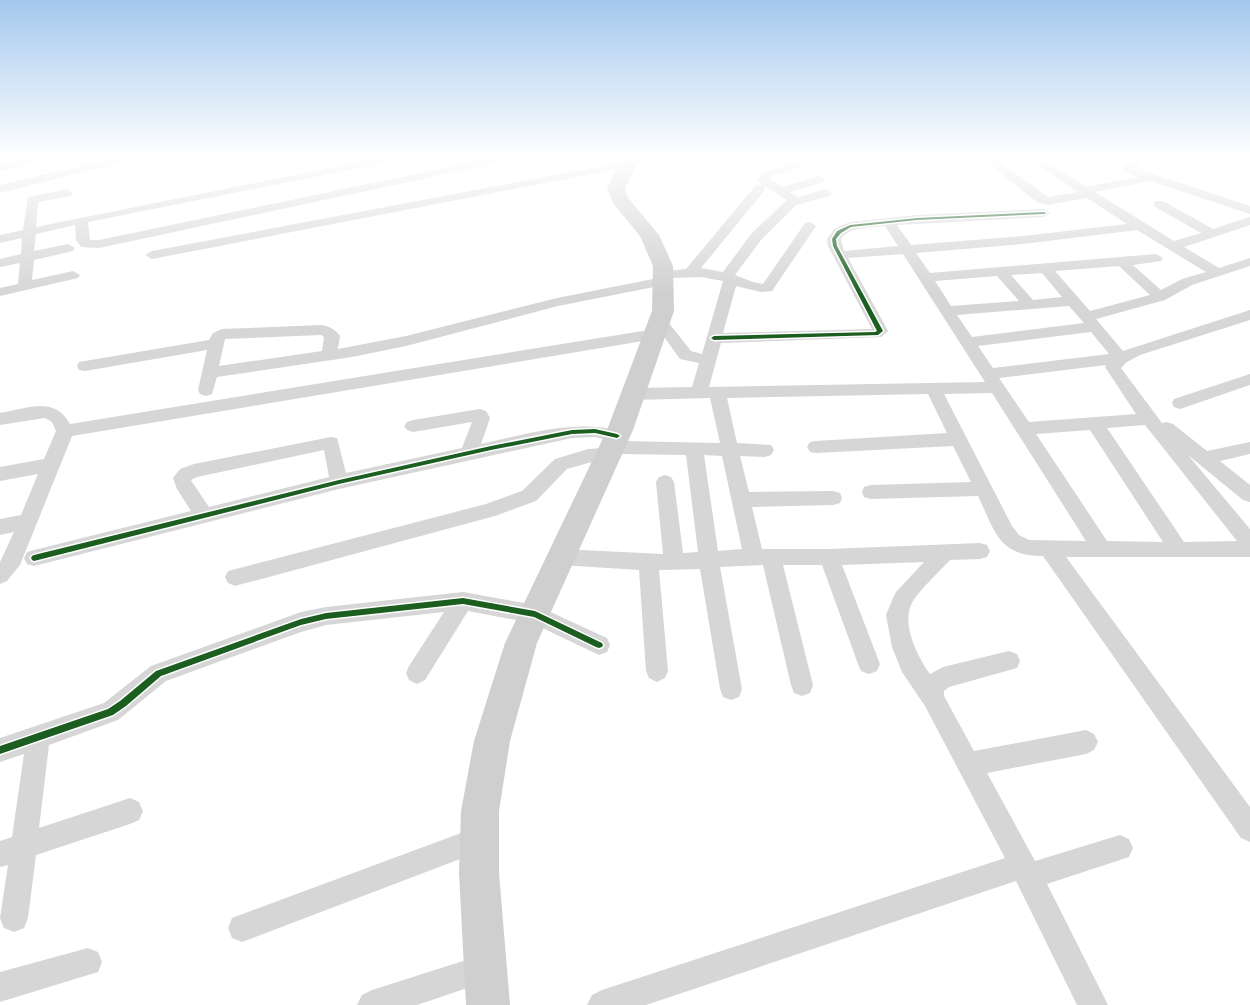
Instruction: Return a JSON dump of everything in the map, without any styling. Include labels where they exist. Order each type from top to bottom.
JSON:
[{"type":"main road","points":[[488,1005],[479,873],[480,811],[492,741],[521,643],[613,446],[663,311],[672,276],[663,266],[649,235],[621,202]]},
{"type":"street","points":[[25,286],[32,202]]},
{"type":"street","points":[[0,239],[81,220],[173,202]]},
{"type":"street","points":[[215,202],[219,219]]},
{"type":"street","points":[[81,220],[83,240],[86,244],[91,245],[299,202]]},
{"type":"street","points":[[152,255],[420,202]]},
{"type":"street","points":[[672,276],[746,202]]},
{"type":"street","points":[[699,393],[728,277],[756,237],[792,202]]},
{"type":"street","points":[[1100,202],[1218,272]]},
{"type":"street","points":[[1224,202],[1250,210]]},
{"type":"street","points":[[1159,204],[1211,233]]},
{"type":"street","points":[[714,338],[876,334],[880,331],[838,255],[834,239],[839,232],[850,226],[1044,213]]},
{"type":"street","points":[[1173,246],[1250,221]]},
{"type":"street","points":[[889,222],[1102,549]]},
{"type":"street","points":[[210,373],[329,355],[429,336],[557,302],[672,276],[728,277],[757,287],[767,288],[810,226]]},
{"type":"street","points":[[838,255],[907,250],[1139,226]]},
{"type":"street","points":[[0,263],[68,248]]},
{"type":"street","points":[[924,278],[1046,270],[1156,258]]},
{"type":"street","points":[[1122,262],[1160,298]]},
{"type":"street","points":[[967,342],[1090,322],[1160,298],[1187,282],[1250,262]]},
{"type":"street","points":[[1046,270],[1121,358]]},
{"type":"street","points":[[1002,273],[1029,304]]},
{"type":"street","points":[[0,292],[73,275]]},
{"type":"street","points":[[946,311],[1072,301]]},
{"type":"street","points":[[632,394],[934,389],[992,381],[1121,358],[1135,351],[1250,315]]},
{"type":"street","points":[[65,431],[657,328],[686,355],[708,360]]},
{"type":"street","points":[[206,390],[218,336],[228,332],[322,330],[332,336],[329,355]]},
{"type":"street","points":[[85,366],[216,344]]},
{"type":"street","points":[[1121,358],[1113,367],[1144,412],[1250,542]]},
{"type":"street","points":[[1180,403],[1250,379]]},
{"type":"street","points":[[934,389],[1011,541],[1017,546],[1179,550],[1250,549]]},
{"type":"street","points":[[717,392],[741,500],[762,557],[802,685]]},
{"type":"street","points":[[1024,430],[1094,423],[1144,412],[1250,495]]},
{"type":"street","points":[[0,419],[36,413],[51,413],[60,419],[65,431],[10,565],[0,575]]},
{"type":"street","points":[[413,426],[480,415],[482,418],[469,453]]},
{"type":"street","points":[[1094,423],[1179,550]]},
{"type":"street","points":[[34,558],[339,482],[572,432],[595,431],[613,446]]},
{"type":"street","points":[[816,447],[959,440]]},
{"type":"street","points":[[204,515],[183,484],[182,478],[194,471],[330,443],[339,482]]},
{"type":"street","points":[[235,577],[488,511],[529,496],[561,464],[613,446],[765,450]]},
{"type":"street","points":[[1205,458],[1250,448]]},
{"type":"street","points":[[694,449],[709,560],[731,688]]},
{"type":"street","points":[[0,474],[51,465]]},
{"type":"street","points":[[665,482],[674,562]]},
{"type":"street","points":[[870,492],[983,488]]},
{"type":"street","points":[[741,500],[833,498]]},
{"type":"street","points":[[0,527],[29,521]]},
{"type":"street","points":[[1048,548],[1243,806],[1250,829]]},
{"type":"street","points":[[561,558],[674,562],[762,557],[830,557],[980,551]]},
{"type":"street","points":[[945,552],[903,598],[897,615],[904,647],[910,665],[933,698],[1025,871],[1093,1005]]},
{"type":"street","points":[[830,557],[869,664]]},
{"type":"street","points":[[648,562],[658,671]]},
{"type":"street","points":[[417,673],[463,601]]},
{"type":"street","points":[[0,750],[110,712],[120,706],[147,681],[160,673],[301,622],[326,616],[357,611],[463,601],[534,614],[599,645]]},
{"type":"street","points":[[933,698],[933,686],[943,678],[1009,661]]},
{"type":"street","points":[[14,918],[12,850],[38,737]]},
{"type":"street","points":[[968,764],[1086,742]]},
{"type":"street","points":[[12,850],[130,811]]},
{"type":"street","points":[[242,928],[480,839]]},
{"type":"street","points":[[602,1005],[1025,871],[1120,848]]},
{"type":"street","points":[[0,987],[88,962]]},
{"type":"street","points":[[372,1005],[485,968]]},
{"type":"cycle path","points":[[714,338],[876,334],[880,331],[835,246],[834,239],[839,232],[850,226],[917,219],[1044,213]]},
{"type":"cycle path","points":[[34,558],[339,482],[491,448],[572,432],[595,431],[617,436]]},
{"type":"cycle path","points":[[0,750],[110,712],[159,673],[301,622],[326,616],[463,601],[535,614],[599,645]]}]
